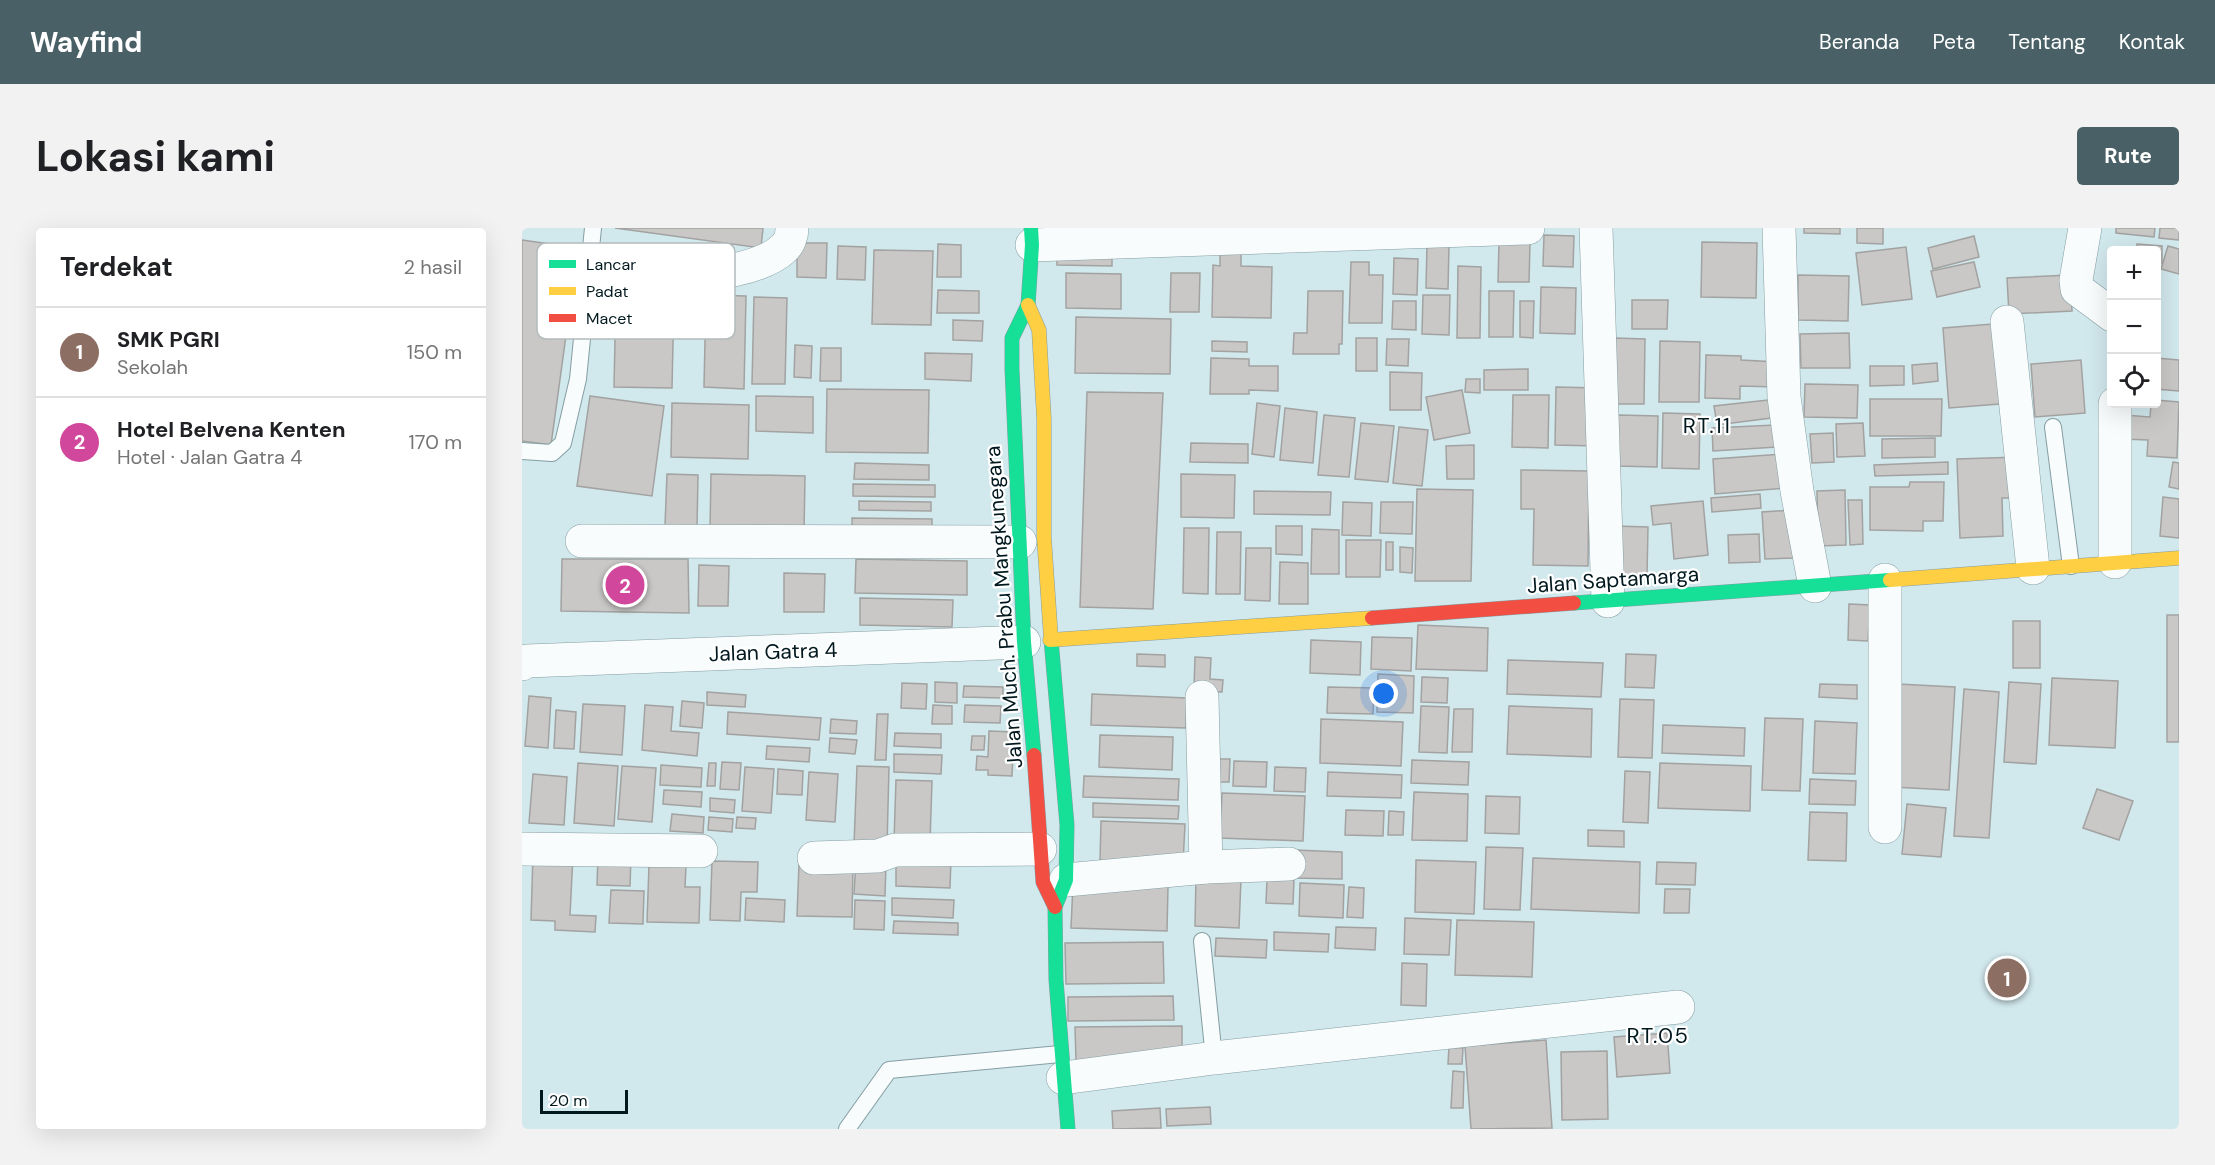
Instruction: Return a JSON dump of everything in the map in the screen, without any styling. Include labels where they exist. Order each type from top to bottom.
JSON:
[{"type":"main road","name":"Jalan Much. Prabu Mangkunegara","points":[[1031,236],[1028,305],[1012,338],[1012,369],[1020,542],[1067,825],[1056,980],[1068,1129]]},
{"type":"main road","name":"Jalan Much. Prabu Mangkunegara","points":[[1028,305],[1039,330],[1044,419],[1044,537],[1037,641],[1035,766],[1043,882],[1061,894]]},
{"type":"main road","name":"Jalan Saptamarga","points":[[1037,641],[2179,558]]},
{"type":"street","points":[[735,269],[748,267],[772,257],[785,248],[792,234],[792,228]]},
{"type":"street","points":[[1031,236],[1528,228]]},
{"type":"street","points":[[1596,228],[1608,601]]},
{"type":"street","points":[[1779,228],[1784,397],[1797,491],[1815,586]]},
{"type":"street","points":[[2085,228],[2076,280],[2077,289],[2107,311]]},
{"type":"street","points":[[2007,322],[2033,568]]},
{"type":"street","points":[[2115,408],[2115,562]]},
{"type":"street","points":[[582,540],[1020,542]]},
{"type":"street","points":[[1885,580],[1885,827]]},
{"type":"street","name":"Jalan Gatra 4","points":[[522,664],[1037,641]]},
{"type":"street","points":[[1202,697],[1206,867]]},
{"type":"street","points":[[522,849],[701,851]]},
{"type":"street","points":[[814,858],[878,856],[895,850],[1040,849]]},
{"type":"street","points":[[1061,894],[1206,867],[1289,864]]},
{"type":"street","points":[[1062,1066],[1214,1058],[1678,1007]]},
{"type":"lane","points":[[592,243],[593,228]]},
{"type":"lane","points":[[522,451],[552,453],[563,443],[578,379],[582,339]]},
{"type":"lane","points":[[2053,427],[2071,566]]},
{"type":"lane","points":[[1202,941],[1214,1058]]},
{"type":"lane","points":[[847,1129],[889,1070],[1062,1066]]},
{"type":"building","points":[[615,228],[763,228],[761,248]]},
{"type":"building","points":[[1804,228],[1840,228],[1840,234],[1804,233]]},
{"type":"building","points":[[1857,228],[1883,228],[1883,244],[1857,243]]},
{"type":"building","points":[[2116,228],[2155,228],[2154,237],[2116,233]]},
{"type":"building","points":[[2160,228],[2179,228],[2179,240],[2159,238]]},
{"type":"building","points":[[1544,235],[1574,236],[1573,267],[1543,266]]},
{"type":"building","points":[[1974,236],[1979,257],[1933,269],[1928,248]]},
{"type":"building","points":[[522,240],[543,243],[537,243],[537,339],[566,339],[551,445],[522,441]]},
{"type":"building","points":[[1499,242],[1530,243],[1529,282],[1498,282]]},
{"type":"building","points":[[1702,242],[1757,243],[1756,298],[1701,297]]},
{"type":"building","points":[[797,243],[827,243],[826,278],[797,277]]},
{"type":"building","points":[[938,244],[961,245],[961,277],[937,277]]},
{"type":"building","points":[[1427,244],[1449,245],[1448,289],[1426,288]]},
{"type":"building","points":[[2137,244],[2162,246],[2162,263],[2161,246],[2137,246]]},
{"type":"building","points":[[838,246],[866,247],[865,280],[837,279]]},
{"type":"building","points":[[2168,246],[2179,249],[2179,274],[2161,269]]},
{"type":"building","points":[[1906,247],[1912,299],[1862,305],[1856,253]]},
{"type":"building","points":[[874,250],[933,251],[931,325],[872,324]]},
{"type":"building","points":[[1057,251],[1112,251],[1112,266],[1057,265]]},
{"type":"building","points":[[1220,251],[1241,251],[1241,266],[1272,267],[1271,318],[1212,317],[1213,265],[1220,266]]},
{"type":"building","points":[[1394,258],[1418,259],[1417,295],[1393,294]]},
{"type":"building","points":[[1351,262],[1369,262],[1369,275],[1383,275],[1382,323],[1349,323]]},
{"type":"building","points":[[1974,262],[1980,287],[1937,297],[1931,271]]},
{"type":"building","points":[[1458,266],[1481,267],[1480,338],[1457,338]]},
{"type":"building","points":[[1066,273],[1121,274],[1121,309],[1066,308]]},
{"type":"building","points":[[1171,273],[1200,273],[1199,312],[1170,312]]},
{"type":"building","points":[[1798,275],[1849,276],[1848,321],[1798,320]]},
{"type":"building","points":[[2070,275],[2072,311],[2009,314],[2007,278]]},
{"type":"building","points":[[1541,287],[1576,288],[1575,334],[1540,333]]},
{"type":"building","points":[[938,290],[979,291],[979,313],[937,313]]},
{"type":"building","points":[[1308,291],[1343,291],[1342,344],[1339,344],[1339,354],[1293,354],[1294,333],[1307,333]]},
{"type":"building","points":[[1489,291],[1514,291],[1513,337],[1489,337]]},
{"type":"building","points":[[1423,295],[1450,295],[1449,335],[1422,334]]},
{"type":"building","points":[[735,296],[746,296],[744,389],[704,387],[705,339],[735,339]]},
{"type":"building","points":[[754,297],[787,298],[785,384],[752,384]]},
{"type":"building","points":[[1632,300],[1668,300],[1667,329],[1632,329]]},
{"type":"building","points":[[1393,301],[1416,301],[1416,330],[1392,329]]},
{"type":"building","points":[[1520,301],[1534,301],[1533,338],[1520,337]]},
{"type":"building","points":[[1076,317],[1171,319],[1170,374],[1075,373]]},
{"type":"building","points":[[953,320],[983,321],[982,341],[953,340]]},
{"type":"building","points":[[2005,323],[2012,403],[1949,408],[1943,328]]},
{"type":"building","points":[[1849,333],[1850,368],[1801,368],[1800,334]]},
{"type":"building","points":[[1356,338],[1377,338],[1377,371],[1356,371]]},
{"type":"building","points":[[1615,338],[1645,339],[1644,404],[1614,404]]},
{"type":"building","points":[[615,339],[673,339],[672,388],[614,387]]},
{"type":"building","points":[[1387,339],[1409,339],[1408,366],[1386,365]]},
{"type":"building","points":[[1212,341],[1247,342],[1247,352],[1212,351]]},
{"type":"building","points":[[1660,341],[1700,342],[1699,402],[1659,402]]},
{"type":"building","points":[[795,345],[812,346],[811,378],[794,377]]},
{"type":"building","points":[[821,348],[841,348],[841,381],[820,381]]},
{"type":"building","points":[[925,353],[972,354],[971,381],[925,379]]},
{"type":"building","points":[[1706,355],[1741,356],[1741,360],[1778,362],[1777,387],[1740,386],[1740,399],[1705,398]]},
{"type":"building","points":[[1211,358],[1249,359],[1249,366],[1278,366],[1278,391],[1249,390],[1249,394],[1210,394]]},
{"type":"building","points":[[2161,358],[2179,360],[2179,391],[2161,389]]},
{"type":"building","points":[[2081,360],[2085,413],[2035,417],[2031,364]]},
{"type":"building","points":[[1937,363],[1938,381],[1913,384],[1912,365]]},
{"type":"building","points":[[1870,366],[1904,366],[1904,385],[1870,386]]},
{"type":"building","points":[[1528,369],[1528,390],[1484,390],[1484,370]]},
{"type":"building","points":[[1390,372],[1422,373],[1421,410],[1390,410]]},
{"type":"building","points":[[1466,379],[1480,379],[1480,393],[1465,392]]},
{"type":"building","points":[[1805,384],[1858,385],[1857,418],[1804,417]]},
{"type":"building","points":[[1556,387],[1598,388],[1597,446],[1555,445]]},
{"type":"building","points":[[827,389],[929,390],[928,453],[826,452]]},
{"type":"building","points":[[1462,390],[1470,433],[1434,440],[1426,397]]},
{"type":"building","points":[[1087,392],[1163,393],[1153,609],[1080,607]]},
{"type":"building","points":[[1513,395],[1549,395],[1548,448],[1512,447]]},
{"type":"building","points":[[590,396],[664,406],[652,496],[577,486]]},
{"type":"building","points":[[756,396],[813,397],[813,433],[756,431]]},
{"type":"building","points":[[1777,399],[1779,417],[1717,425],[1714,406]]},
{"type":"building","points":[[1870,399],[1942,399],[1941,436],[1870,436]]},
{"type":"building","points":[[2161,400],[2179,402],[2177,458],[2147,456],[2148,440],[2123,439],[2124,415],[2150,417],[2151,408],[2161,408]]},
{"type":"building","points":[[672,403],[749,405],[748,459],[671,457]]},
{"type":"building","points":[[1257,403],[1280,406],[1274,457],[1252,454]]},
{"type":"building","points":[[1285,408],[1317,412],[1313,463],[1280,460]]},
{"type":"building","points":[[1663,413],[1700,414],[1699,469],[1662,468]]},
{"type":"building","points":[[1324,415],[1355,418],[1349,477],[1318,475]]},
{"type":"building","points":[[1618,415],[1658,416],[1657,467],[1617,466]]},
{"type":"building","points":[[1361,423],[1394,426],[1388,482],[1355,479]]},
{"type":"building","points":[[1863,423],[1865,456],[1837,457],[1836,424]]},
{"type":"building","points":[[1775,425],[1777,447],[1713,451],[1712,428]]},
{"type":"building","points":[[1399,427],[1428,430],[1422,486],[1393,483]]},
{"type":"building","points":[[1833,433],[1834,462],[1812,463],[1810,434]]},
{"type":"building","points":[[1935,438],[1935,457],[1882,458],[1882,439]]},
{"type":"building","points":[[1191,443],[1248,444],[1248,463],[1190,462]]},
{"type":"building","points":[[1474,445],[1474,479],[1447,479],[1446,446]]},
{"type":"building","points":[[1782,454],[1785,488],[1715,494],[1713,459]]},
{"type":"building","points":[[2020,457],[2022,498],[2002,498],[2003,536],[1960,538],[1957,459]]},
{"type":"building","points":[[1948,462],[1948,474],[1875,476],[1874,465]]},
{"type":"building","points":[[2173,462],[2179,463],[2179,489],[2169,487]]},
{"type":"building","points":[[855,463],[929,465],[929,480],[854,479]]},
{"type":"building","points":[[1521,470],[1589,471],[1588,566],[1533,565],[1534,509],[1521,509]]},
{"type":"building","points":[[667,474],[698,475],[697,527],[665,526]]},
{"type":"building","points":[[711,474],[805,476],[804,533],[710,530]]},
{"type":"building","points":[[1181,474],[1235,475],[1234,518],[1181,517]]},
{"type":"building","points":[[1910,482],[1944,482],[1943,521],[1923,521],[1923,531],[1870,530],[1870,487],[1909,487]]},
{"type":"building","points":[[853,484],[935,485],[935,497],[853,496]]},
{"type":"building","points":[[1417,489],[1473,490],[1471,581],[1415,581]]},
{"type":"building","points":[[1845,490],[1846,545],[1818,546],[1817,491]]},
{"type":"building","points":[[1254,491],[1331,492],[1330,515],[1254,514]]},
{"type":"building","points":[[1760,494],[1761,508],[1712,512],[1711,498]]},
{"type":"building","points":[[2163,497],[2179,499],[2179,538],[2160,536]]},
{"type":"building","points":[[1848,500],[1862,500],[1863,544],[1850,545]]},
{"type":"building","points":[[859,501],[931,502],[931,511],[859,510]]},
{"type":"building","points":[[1703,501],[1708,555],[1674,559],[1671,523],[1653,525],[1651,506]]},
{"type":"building","points":[[1343,502],[1372,503],[1371,536],[1342,535]]},
{"type":"building","points":[[1381,502],[1413,502],[1412,534],[1380,533]]},
{"type":"building","points":[[1793,510],[1796,558],[1765,559],[1762,512]]},
{"type":"building","points":[[852,518],[932,519],[932,534],[852,532]]},
{"type":"building","points":[[1276,526],[1302,526],[1302,555],[1276,554]]},
{"type":"building","points":[[1614,526],[1648,527],[1647,575],[1613,575]]},
{"type":"building","points":[[1184,528],[1209,528],[1208,594],[1183,593]]},
{"type":"building","points":[[1312,529],[1339,530],[1339,574],[1311,574]]},
{"type":"building","points":[[1217,532],[1241,532],[1240,594],[1216,594]]},
{"type":"building","points":[[1759,534],[1760,562],[1729,563],[1728,535]]},
{"type":"building","points":[[1346,540],[1381,540],[1380,577],[1346,577]]},
{"type":"building","points":[[1386,542],[1393,542],[1393,570],[1386,570]]},
{"type":"building","points":[[1400,547],[1413,548],[1412,573],[1400,572]]},
{"type":"building","points":[[1246,548],[1271,548],[1270,601],[1245,600]]},
{"type":"building","points":[[562,559],[688,559],[689,613],[561,611]]},
{"type":"building","points":[[856,559],[967,561],[967,595],[855,593]]},
{"type":"building","points":[[1280,562],[1308,563],[1308,604],[1279,604]]},
{"type":"building","points":[[699,565],[729,566],[728,606],[698,606]]},
{"type":"building","points":[[784,573],[825,574],[824,612],[784,612]]},
{"type":"building","points":[[860,598],[953,600],[952,627],[860,625]]},
{"type":"building","points":[[1849,604],[1870,605],[1868,641],[1848,640]]},
{"type":"building","points":[[2167,615],[2179,615],[2179,742],[2167,742]]},
{"type":"building","points":[[2013,621],[2040,621],[2040,668],[2013,668]]},
{"type":"building","points":[[1418,625],[1488,628],[1487,671],[1416,669]]},
{"type":"building","points":[[1372,637],[1412,638],[1411,671],[1371,669]]},
{"type":"building","points":[[1311,640],[1361,642],[1360,675],[1310,673]]},
{"type":"building","points":[[1137,654],[1165,655],[1165,667],[1137,666]]},
{"type":"building","points":[[1626,654],[1656,655],[1654,688],[1625,687]]},
{"type":"building","points":[[1195,657],[1211,658],[1210,679],[1223,680],[1222,692],[1200,691],[1194,688]]},
{"type":"building","points":[[1508,660],[1603,663],[1601,697],[1507,694]]},
{"type":"building","points":[[1378,674],[1414,676],[1413,713],[1377,712]]},
{"type":"building","points":[[1422,677],[1448,678],[1447,703],[1421,702]]},
{"type":"building","points":[[2052,678],[2118,681],[2115,748],[2049,745]]},
{"type":"building","points":[[935,682],[957,683],[957,703],[935,702]]},
{"type":"building","points":[[2009,682],[2041,684],[2036,764],[2004,762]]},
{"type":"building","points":[[902,683],[927,684],[926,709],[901,708]]},
{"type":"building","points":[[1820,684],[1857,685],[1857,699],[1819,697]]},
{"type":"building","points":[[1898,684],[1955,687],[1949,790],[1892,787]]},
{"type":"building","points":[[964,686],[1003,687],[1003,698],[963,697]]},
{"type":"building","points":[[1328,687],[1374,688],[1373,714],[1327,713]]},
{"type":"building","points":[[1964,689],[1999,692],[1989,838],[1954,836]]},
{"type":"building","points":[[707,692],[746,695],[745,707],[707,705]]},
{"type":"building","points":[[1092,694],[1187,698],[1186,728],[1091,725]]},
{"type":"building","points":[[529,696],[551,698],[548,748],[525,746]]},
{"type":"building","points":[[1620,699],[1654,700],[1652,758],[1618,757]]},
{"type":"building","points":[[682,701],[704,703],[702,728],[680,726]]},
{"type":"building","points":[[583,704],[625,706],[622,755],[580,752]]},
{"type":"building","points":[[645,705],[673,707],[671,731],[699,733],[697,756],[642,750]]},
{"type":"building","points":[[933,705],[952,706],[952,724],[932,724]]},
{"type":"building","points":[[965,705],[1001,706],[1000,723],[964,722]]},
{"type":"building","points":[[1421,706],[1449,707],[1447,753],[1419,752]]},
{"type":"building","points":[[1509,706],[1592,709],[1591,757],[1507,754]]},
{"type":"building","points":[[1454,709],[1473,709],[1472,752],[1452,752]]},
{"type":"building","points":[[556,710],[576,712],[574,749],[554,748]]},
{"type":"building","points":[[728,712],[821,718],[819,740],[727,734]]},
{"type":"building","points":[[877,714],[888,714],[886,760],[875,760]]},
{"type":"building","points":[[1765,718],[1803,719],[1800,791],[1762,790]]},
{"type":"building","points":[[831,719],[857,721],[856,734],[830,733]]},
{"type":"building","points":[[1321,719],[1403,722],[1401,766],[1320,763]]},
{"type":"building","points":[[1815,721],[1857,723],[1855,774],[1813,773]]},
{"type":"building","points":[[1663,725],[1745,728],[1744,756],[1662,753]]},
{"type":"building","points":[[989,731],[1014,732],[1012,776],[988,775],[988,770],[976,770],[977,756],[988,757]]},
{"type":"building","points":[[895,733],[941,734],[941,748],[894,746]]},
{"type":"building","points":[[1100,735],[1173,737],[1172,770],[1099,767]]},
{"type":"building","points":[[972,736],[985,736],[984,750],[971,750]]},
{"type":"building","points":[[830,738],[857,740],[855,754],[829,752]]},
{"type":"building","points":[[767,746],[810,748],[809,762],[766,759]]},
{"type":"building","points":[[894,754],[942,755],[941,774],[894,772]]},
{"type":"building","points":[[1214,759],[1230,759],[1229,782],[1213,782]]},
{"type":"building","points":[[1412,760],[1469,762],[1468,785],[1411,783]]},
{"type":"building","points":[[1234,761],[1267,762],[1266,787],[1233,786]]},
{"type":"building","points":[[722,762],[741,763],[739,790],[720,789]]},
{"type":"building","points":[[578,763],[618,766],[614,826],[574,823]]},
{"type":"building","points":[[709,763],[716,763],[715,786],[707,786]]},
{"type":"building","points":[[1660,763],[1751,766],[1750,811],[1658,808]]},
{"type":"building","points":[[661,765],[702,768],[701,787],[660,785]]},
{"type":"building","points":[[622,766],[656,768],[652,822],[618,819]]},
{"type":"building","points":[[857,766],[889,767],[887,846],[854,845]]},
{"type":"building","points":[[745,767],[774,769],[771,813],[742,811]]},
{"type":"building","points":[[1275,767],[1306,768],[1305,792],[1274,791]]},
{"type":"building","points":[[778,769],[803,771],[802,795],[777,794]]},
{"type":"building","points":[[1625,771],[1650,772],[1648,823],[1623,822]]},
{"type":"building","points":[[809,772],[838,774],[835,822],[806,820]]},
{"type":"building","points":[[1328,772],[1402,775],[1401,798],[1327,796]]},
{"type":"building","points":[[533,774],[567,777],[564,825],[529,823]]},
{"type":"building","points":[[1084,776],[1179,779],[1178,800],[1083,797]]},
{"type":"building","points":[[1810,779],[1856,781],[1855,805],[1809,804]]},
{"type":"building","points":[[896,780],[932,781],[930,842],[894,841]]},
{"type":"building","points":[[2097,789],[2133,801],[2119,840],[2083,828]]},
{"type":"building","points":[[664,790],[702,792],[701,807],[663,804]]},
{"type":"building","points":[[1414,792],[1468,794],[1467,841],[1412,840]]},
{"type":"building","points":[[1222,793],[1305,796],[1303,841],[1220,838]]},
{"type":"building","points":[[1486,796],[1520,797],[1519,834],[1485,833]]},
{"type":"building","points":[[710,798],[735,800],[734,813],[710,811]]},
{"type":"building","points":[[1093,803],[1179,806],[1178,819],[1093,817]]},
{"type":"building","points":[[1907,804],[1946,808],[1941,857],[1902,854]]},
{"type":"building","points":[[1346,810],[1384,811],[1383,836],[1345,835]]},
{"type":"building","points":[[1389,811],[1404,812],[1403,835],[1388,835]]},
{"type":"building","points":[[1810,812],[1847,813],[1846,861],[1808,860]]},
{"type":"building","points":[[672,814],[704,817],[703,833],[670,831]]},
{"type":"building","points":[[709,817],[733,819],[732,832],[708,830]]},
{"type":"building","points":[[737,817],[756,818],[755,829],[736,828]]},
{"type":"building","points":[[1101,821],[1185,824],[1183,864],[1100,862]]},
{"type":"building","points":[[1588,830],[1624,831],[1624,847],[1588,846]]},
{"type":"building","points":[[1486,847],[1523,848],[1520,910],[1484,909]]},
{"type":"building","points":[[1295,850],[1342,852],[1342,879],[1294,878]]},
{"type":"building","points":[[533,854],[573,855],[570,915],[596,916],[595,932],[555,930],[555,921],[531,920]]},
{"type":"building","points":[[598,856],[631,857],[630,886],[597,885]]},
{"type":"building","points":[[896,858],[951,859],[950,888],[896,886]]},
{"type":"building","points":[[1533,858],[1640,862],[1639,913],[1531,909]]},
{"type":"building","points":[[1416,860],[1476,862],[1474,914],[1415,912]]},
{"type":"building","points":[[712,861],[758,862],[757,892],[741,892],[740,921],[710,920]]},
{"type":"building","points":[[856,862],[886,863],[885,896],[854,894]]},
{"type":"building","points":[[1657,862],[1696,863],[1695,885],[1656,884]]},
{"type":"building","points":[[799,864],[853,866],[852,917],[797,916]]},
{"type":"building","points":[[649,865],[686,866],[685,887],[700,887],[699,923],[647,922]]},
{"type":"building","points":[[1196,877],[1241,879],[1239,928],[1195,926]]},
{"type":"building","points":[[1267,879],[1294,879],[1293,904],[1266,903]]},
{"type":"building","points":[[1300,883],[1344,885],[1343,918],[1299,916]]},
{"type":"building","points":[[1073,884],[1168,887],[1167,931],[1071,928]]},
{"type":"building","points":[[1349,887],[1364,888],[1363,918],[1347,917]]},
{"type":"building","points":[[1665,889],[1690,889],[1689,913],[1664,913]]},
{"type":"building","points":[[611,890],[644,891],[643,924],[609,923]]},
{"type":"building","points":[[746,898],[785,900],[784,922],[745,920]]},
{"type":"building","points":[[892,898],[954,900],[953,918],[892,915]]},
{"type":"building","points":[[855,900],[885,901],[884,930],[854,929]]},
{"type":"building","points":[[1405,918],[1451,920],[1449,955],[1404,954]]},
{"type":"building","points":[[1457,920],[1534,922],[1532,977],[1455,975]]},
{"type":"building","points":[[894,921],[958,923],[958,935],[893,933]]},
{"type":"building","points":[[1336,927],[1376,928],[1375,950],[1335,948]]},
{"type":"building","points":[[1274,932],[1329,934],[1328,952],[1274,950]]},
{"type":"building","points":[[1216,938],[1267,940],[1266,958],[1215,956]]},
{"type":"building","points":[[1163,942],[1164,983],[1066,984],[1065,943]]},
{"type":"building","points":[[1402,963],[1427,964],[1426,1006],[1401,1005]]},
{"type":"building","points":[[1173,996],[1174,1020],[1068,1021],[1068,997]]},
{"type":"building","points":[[1182,1026],[1182,1058],[1076,1060],[1075,1027]]},
{"type":"building","points":[[1667,1033],[1670,1073],[1617,1077],[1614,1037]]},
{"type":"building","points":[[1546,1040],[1552,1128],[1471,1129],[1465,1046]]},
{"type":"building","points":[[1449,1047],[1463,1048],[1462,1064],[1448,1064]]},
{"type":"building","points":[[1607,1051],[1608,1119],[1562,1120],[1561,1052]]},
{"type":"building","points":[[1453,1071],[1464,1072],[1463,1108],[1451,1108]]},
{"type":"building","points":[[1210,1107],[1211,1124],[1167,1126],[1166,1109]]},
{"type":"building","points":[[1160,1108],[1161,1128],[1113,1129],[1112,1111]]},
{"type":"traffic: fast","points":[[1031,228],[1028,305],[1012,338],[1012,369],[1024,642],[1034,755]]},
{"type":"traffic: fast","points":[[1574,603],[1890,580]]},
{"type":"traffic: fast","points":[[1051,639],[1067,825],[1066,880],[1055,907],[1056,980],[1068,1129]]},
{"type":"traffic: slow","points":[[1028,305],[1039,330],[1044,419],[1044,537],[1051,639]]},
{"type":"traffic: slow","points":[[1890,580],[2179,558]]},
{"type":"traffic: slow","points":[[1050,640],[1372,618]]},
{"type":"traffic: jam","points":[[1372,618],[1574,603]]},
{"type":"traffic: jam","points":[[1034,755],[1043,882],[1055,907]]},
{"type":"place","name":"Hotel Belvena Kenten","points":[[625,585]]},
{"type":"place","name":"SMK PGRI","points":[[2007,978]]},
{"type":"district","name":"RT.11","points":[[1707,425]]},
{"type":"district","name":"RT.05","points":[[1658,1035]]}]
